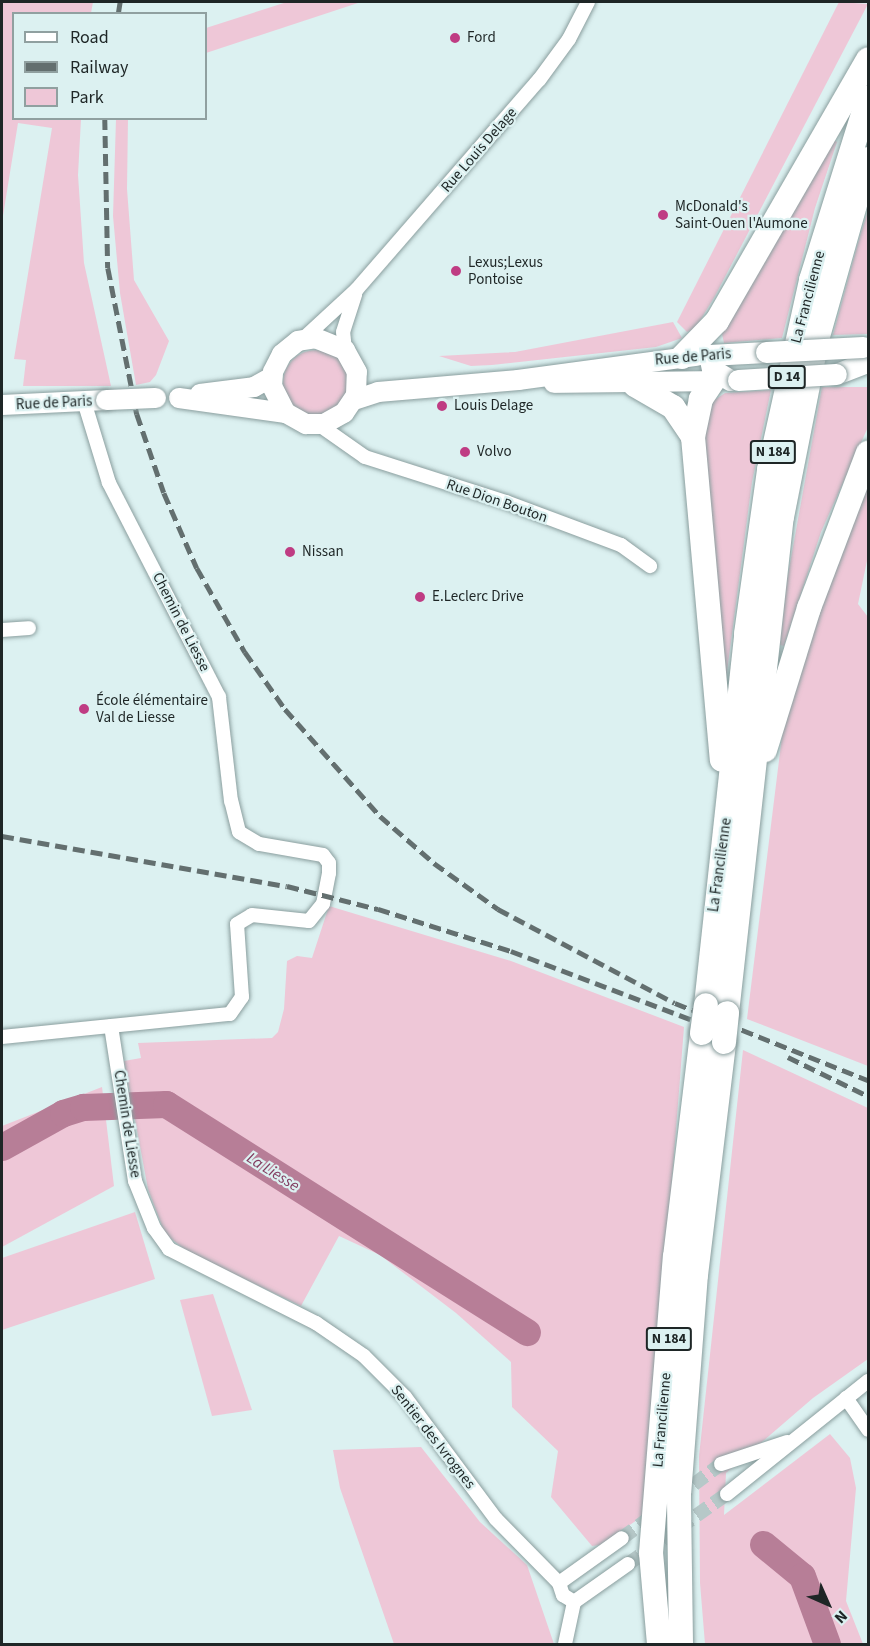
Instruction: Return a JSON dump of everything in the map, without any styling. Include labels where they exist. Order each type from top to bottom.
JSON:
[{"type":"highway","points":[[682,357],[717,321],[868,59]]},
{"type":"highway","name":"La Francilienne","points":[[659,1644],[651,1553],[675,1257],[717,1009],[740,923],[737,812],[757,550],[782,402],[826,227],[868,99]]},
{"type":"highway","name":"La Francilienne","points":[[737,812],[791,459],[828,293],[868,159]]},
{"type":"highway","points":[[709,355],[717,321]]},
{"type":"highway","points":[[731,372],[701,399],[693,437],[737,812]]},
{"type":"highway","points":[[635,385],[674,407],[693,437]]},
{"type":"highway","points":[[737,812],[795,647],[868,453]]},
{"type":"highway","name":"La Francilienne","points":[[681,1644],[679,1495],[713,1038]]},
{"type":"main road","points":[[286,413],[276,399],[272,377],[282,354],[302,340],[325,339],[345,350]]},
{"type":"main road","name":"Rue de Paris","points":[[345,350],[356,367],[381,381],[450,383],[518,380],[635,385],[731,372],[837,374],[864,361]]},
{"type":"main road","name":"Rue de Paris","points":[[731,372],[766,352],[864,361]]},
{"type":"main road","points":[[709,355],[710,366],[731,372]]},
{"type":"main road","name":"Rue de Paris","points":[[518,380],[709,355],[731,372]]},
{"type":"main road","points":[[350,406],[358,384],[356,367]]},
{"type":"main road","points":[[179,398],[254,387],[272,377]]},
{"type":"main road","name":"Rue de Paris","points":[[318,424],[378,392],[450,383]]},
{"type":"main road","points":[[179,398],[286,413],[301,422],[318,424]]},
{"type":"main road","name":"Rue de Paris","points":[[2,405],[179,398]]},
{"type":"street","name":"Rue Louis Delage","points":[[302,340],[357,289],[539,80],[569,39],[588,2]]},
{"type":"street","points":[[345,350],[343,332],[357,289]]},
{"type":"street","name":"Chemin de Liesse","points":[[2,1037],[230,1014],[242,997],[237,924],[252,915],[309,921],[323,904],[329,863],[313,851],[259,844],[239,832],[231,801],[219,696],[109,483],[84,401]]},
{"type":"street","points":[[343,440],[340,424],[350,406]]},
{"type":"street","name":"Rue Dion Bouton","points":[[318,424],[365,457],[506,502],[621,545],[650,567]]},
{"type":"street","points":[[2,630],[29,628]]},
{"type":"street","name":"Chemin de Liesse","points":[[111,1026],[135,1181],[154,1228],[169,1249],[202,1268]]},
{"type":"street","name":"Sentier des Ivrognes","points":[[202,1268],[316,1323],[364,1356],[405,1396],[496,1519],[559,1583],[563,1595],[574,1602]]},
{"type":"street","points":[[727,1494],[868,1381]]},
{"type":"street","points":[[846,1398],[868,1430]]},
{"type":"street","points":[[721,1464],[794,1440]]},
{"type":"street","points":[[559,1583],[622,1538]]},
{"type":"street","points":[[565,1644],[574,1602],[628,1564]]},
{"type":"green space","points":[[2,2],[93,2],[91,12],[12,12],[12,120],[81,120],[78,175],[84,263],[111,386],[23,386],[26,360],[14,359],[52,128],[18,123],[2,222]]},
{"type":"green space","points":[[287,2],[361,2],[207,53],[207,28]]},
{"type":"green space","points":[[839,2],[868,4],[715,296],[695,329],[687,332],[677,322]]},
{"type":"green space","points":[[116,120],[128,120],[127,189],[134,280],[169,341],[156,375],[150,382],[136,385],[120,293],[113,216]]},
{"type":"green space","points":[[833,139],[837,142],[815,208],[782,338],[724,343],[722,334],[726,323]]},
{"type":"green space","points":[[868,210],[868,334],[833,335],[858,243]]},
{"type":"green space","points":[[673,322],[682,338],[656,347],[471,366],[439,356],[515,352]]},
{"type":"green space","points":[[316,350],[329,353],[339,360],[346,370],[349,383],[346,396],[339,406],[329,413],[316,416],[303,413],[293,406],[286,396],[283,383],[286,370],[293,360],[303,353]]},
{"type":"green space","points":[[822,387],[868,387],[868,427],[821,532],[784,646],[780,645],[787,580]]},
{"type":"green space","points":[[771,390],[752,482],[725,687],[702,437],[713,401],[725,393]]},
{"type":"green space","points":[[868,486],[868,556],[858,604],[868,617],[868,1066],[747,1019],[784,720],[814,624]]},
{"type":"green space","points":[[329,906],[511,961],[684,1027],[646,1514],[600,1545],[592,1546],[551,1497],[558,1451],[512,1407],[511,1362],[456,1313],[380,1255],[339,1236],[301,1306],[188,1252],[165,1234],[148,1189],[124,1061],[141,1058],[138,1043],[272,1038],[278,1032],[284,1009],[287,961],[297,956],[312,958]]},
{"type":"green space","points":[[743,1050],[868,1108],[868,1359],[813,1398],[726,1473],[724,1515],[830,1434],[850,1458],[856,1488],[846,1601],[863,1644],[705,1644],[700,1583],[699,1456]]},
{"type":"green space","points":[[102,1087],[114,1186],[2,1247],[2,1126]]},
{"type":"green space","points":[[135,1212],[155,1279],[2,1330],[2,1258]]},
{"type":"green space","points":[[213,1294],[252,1410],[212,1416],[180,1300]]},
{"type":"green space","points":[[421,1447],[480,1522],[527,1565],[554,1644],[394,1644],[340,1488],[333,1450]]},
{"type":"waterway","name":"La Liesse","points":[[2,1147],[63,1113],[83,1107],[166,1104],[527,1332]]},
{"type":"waterway","name":"La Liesse","points":[[763,1544],[802,1576],[827,1644]]},
{"type":"tunnel","points":[[677,1497],[721,1464]]},
{"type":"tunnel","points":[[628,1564],[727,1494]]},
{"type":"tunnel","points":[[622,1538],[655,1514]]},
{"type":"railway","points":[[118,12],[120,2]]},
{"type":"railway","points":[[105,120],[108,268],[137,414],[164,493],[197,568],[245,652],[285,709],[380,816],[434,863],[498,909],[675,1003],[868,1080]]},
{"type":"railway","points":[[2,836],[287,886],[378,909],[511,951],[701,1023]]},
{"type":"railway","points":[[788,1057],[868,1096]]},
{"type":"place","name":"Ford","points":[[455,38]]},
{"type":"place","name":"McDonald's Saint-Ouen l'Aumone","points":[[663,215]]},
{"type":"place","name":"Lexus;Lexus Pontoise","points":[[456,271]]},
{"type":"place","name":"Louis Delage","points":[[442,406]]},
{"type":"place","name":"Volvo","points":[[465,452]]},
{"type":"place","name":"Nissan","points":[[290,552]]},
{"type":"place","name":"E.Leclerc Drive","points":[[420,597]]},
{"type":"place","name":"École élémentaire Val de Liesse","points":[[84,709]]}]
